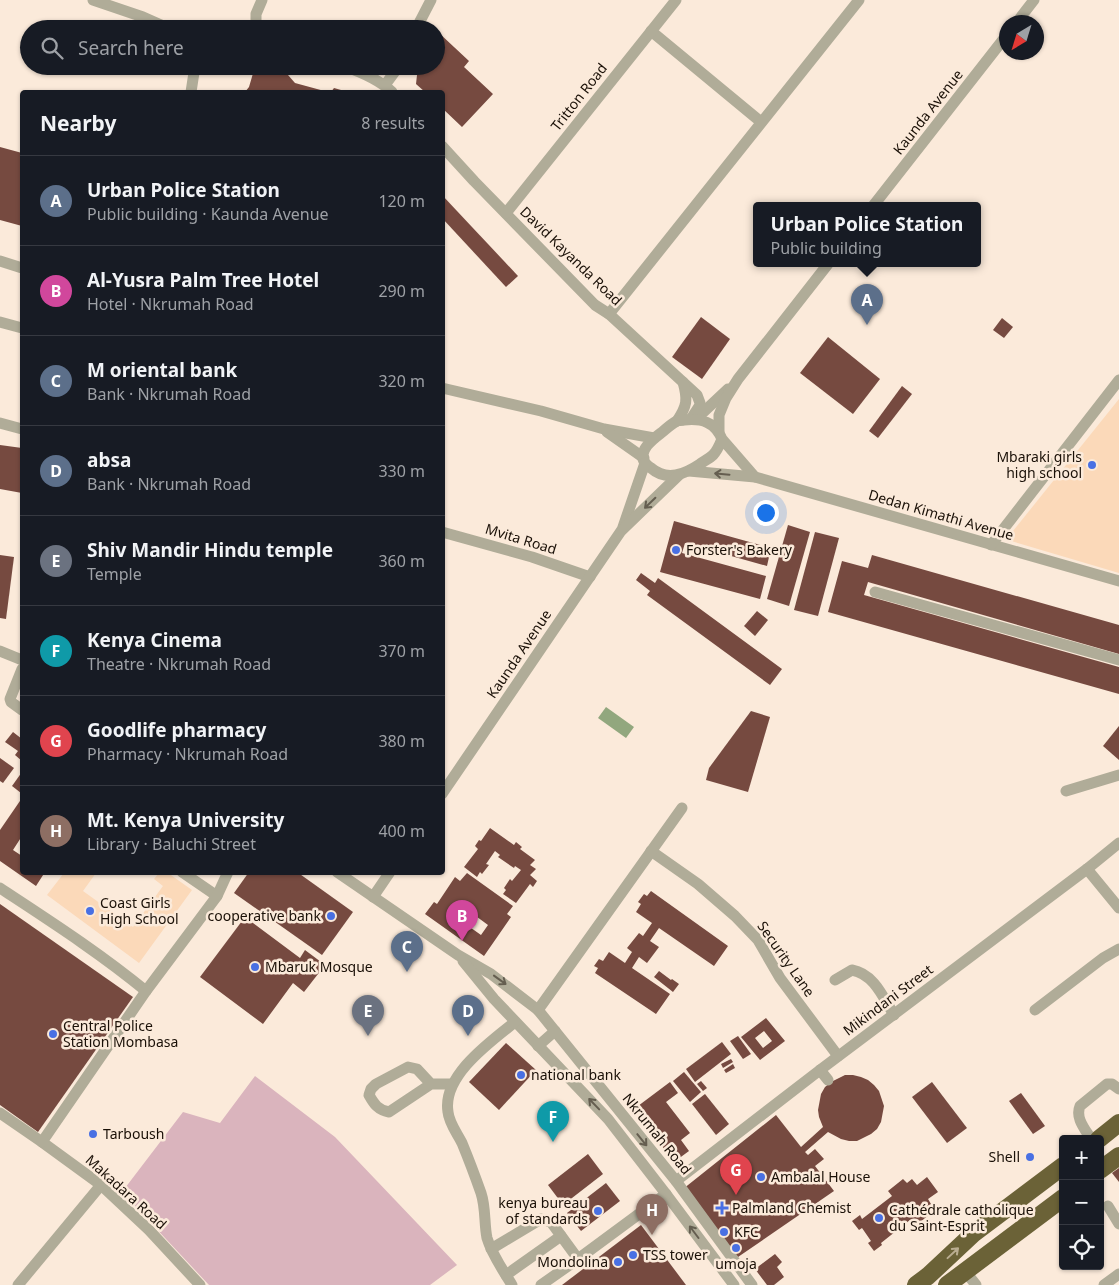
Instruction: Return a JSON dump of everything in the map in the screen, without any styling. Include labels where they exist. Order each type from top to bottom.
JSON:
[{"type":"highway","points":[[1103,1135],[1119,1123]]},
{"type":"highway","points":[[1104,1167],[1119,1156]]},
{"type":"highway","points":[[926,1282],[974,1233],[1059,1169]]},
{"type":"highway","points":[[947,1285],[970,1278],[988,1254],[1059,1201]]},
{"type":"highway","points":[[974,1233],[988,1254]]},
{"type":"street","points":[[93,0],[150,20]]},
{"type":"street","points":[[256,20],[256,14],[262,0]]},
{"type":"street","points":[[421,20],[431,0]]},
{"type":"street","name":"Tritton Road","points":[[506,214],[676,0]]},
{"type":"street","points":[[609,314],[859,0]]},
{"type":"street","points":[[1022,15],[1034,0]]},
{"type":"street","points":[[651,31],[761,122]]},
{"type":"street","name":"Kaunda Avenue","points":[[876,202],[999,45]]},
{"type":"street","points":[[191,90],[193,75]]},
{"type":"street","points":[[364,75],[389,89],[396,75]]},
{"type":"street","name":"David Kayanda Road","points":[[445,149],[595,305],[609,314],[697,396],[700,403],[693,419]]},
{"type":"street","points":[[0,261],[20,267]]},
{"type":"street","points":[[621,531],[684,473],[713,455],[718,447],[720,435],[719,415],[726,398],[738,379],[826,267]]},
{"type":"street","points":[[0,322],[20,327]]},
{"type":"street","points":[[693,419],[738,379]]},
{"type":"street","points":[[991,545],[1119,380]]},
{"type":"street","points":[[621,531],[644,460],[645,447],[677,421],[686,402],[683,382]]},
{"type":"street","points":[[445,389],[541,411],[604,429],[654,438]]},
{"type":"street","points":[[677,421],[693,419],[710,423],[755,477]]},
{"type":"street","points":[[0,423],[20,428]]},
{"type":"street","points":[[604,429],[644,460],[656,472],[667,475],[684,473]]},
{"type":"street","name":"Dedan Kimathi Avenue","points":[[684,473],[755,477],[1119,581]]},
{"type":"street","name":"Kaunda Avenue","points":[[445,790],[621,531]]},
{"type":"street","name":"Mvita Road","points":[[445,535],[532,557],[590,577]]},
{"type":"street","points":[[876,592],[1119,660]]},
{"type":"street","points":[[0,651],[20,659]]},
{"type":"street","points":[[20,674],[10,699],[20,709]]},
{"type":"street","points":[[1066,791],[1119,775]]},
{"type":"street","points":[[538,1010],[682,808]]},
{"type":"street","name":"Mikindani Street","points":[[676,1182],[838,1056],[1119,843]]},
{"type":"street","name":"Security Lane","points":[[651,851],[698,884],[735,916],[758,940],[780,978],[838,1056]]},
{"type":"street","points":[[1087,869],[1119,908]]},
{"type":"street","points":[[186,875],[217,896]]},
{"type":"street","points":[[42,1142],[146,991],[217,896],[227,875]]},
{"type":"street","name":"Nkrumah Road","points":[[341,875],[458,955],[491,974],[538,1010],[676,1182],[752,1285]]},
{"type":"street","points":[[373,897],[388,875]]},
{"type":"street","points":[[0,888],[78,940],[146,991]]},
{"type":"street","points":[[1035,1010],[1103,958],[1119,949]]},
{"type":"street","name":"Nkrumah Road","points":[[458,955],[515,1022],[608,1119],[734,1285]]},
{"type":"street","points":[[835,980],[852,970],[864,974],[875,984],[894,1014]]},
{"type":"street","points":[[515,1022],[478,1051],[452,1084],[447,1112],[482,1195],[487,1236],[491,1249],[509,1280],[561,1236]]},
{"type":"street","points":[[538,1046],[555,1030]]},
{"type":"street","points":[[431,1084],[418,1069],[408,1067],[376,1084],[371,1089],[369,1095],[382,1111],[389,1112],[431,1084],[452,1084]]},
{"type":"street","points":[[820,1070],[828,1080]]},
{"type":"street","points":[[1089,1135],[1078,1117],[1080,1106],[1107,1084],[1112,1084],[1119,1089]]},
{"type":"street","name":"Makadara Road","points":[[0,1113],[101,1185],[149,1230],[200,1285]]},
{"type":"street","points":[[18,1285],[101,1185]]},
{"type":"street","points":[[541,1285],[666,1194]]},
{"type":"street","points":[[1108,1206],[1119,1224]]},
{"type":"street","points":[[491,1249],[541,1219],[550,1222],[578,1259]]},
{"type":"street","points":[[1104,1285],[1119,1274]]},
{"type":"shaded area","name":"Mbaraki girls high school","points":[[1119,399],[1119,573],[1008,540],[1013,531]]},
{"type":"shaded area","points":[[606,707],[634,727],[626,738],[598,718]]},
{"type":"shaded area","name":"Coast Girls High School","points":[[62,875],[95,875],[83,891],[133,927],[163,886],[154,879],[157,875],[171,875],[192,890],[139,963],[47,895]]},
{"type":"shaded area","points":[[255,1076],[335,1137],[457,1265],[430,1285],[209,1285],[122,1192],[183,1112],[220,1123]]},
{"type":"building","points":[[445,39],[469,61],[464,67],[493,94],[462,127],[445,111],[445,90],[423,90],[416,84],[417,75],[445,75]]},
{"type":"building","points":[[253,75],[288,75],[295,83],[321,90],[247,90]]},
{"type":"building","points":[[0,147],[20,152],[20,225],[0,220]]},
{"type":"building","points":[[445,198],[518,276],[506,287],[445,221]]},
{"type":"building","points":[[701,317],[730,339],[702,379],[672,357]]},
{"type":"building","points":[[1002,318],[1013,327],[1004,338],[993,330]]},
{"type":"building","points":[[828,337],[880,379],[853,414],[800,373]]},
{"type":"building","points":[[902,386],[912,394],[878,438],[869,431]]},
{"type":"building","points":[[0,445],[20,448],[20,493],[0,489]]},
{"type":"building","points":[[674,521],[771,548],[767,566],[685,543],[682,553],[766,576],[760,599],[660,572]]},
{"type":"building","points":[[788,525],[810,532],[789,606],[767,599]]},
{"type":"building","points":[[815,532],[839,538],[818,616],[794,610]]},
{"type":"building","points":[[0,555],[14,557],[6,619],[0,618]]},
{"type":"building","points":[[872,555],[1119,625],[1119,654],[868,582],[864,595],[1119,667],[1119,694],[828,612],[842,561],[868,568]]},
{"type":"building","points":[[641,573],[655,583],[658,578],[782,669],[770,685],[647,595],[650,591],[636,580]]},
{"type":"building","points":[[757,611],[768,620],[755,636],[744,626]]},
{"type":"building","points":[[751,711],[770,717],[748,792],[706,780],[709,768]]},
{"type":"building","points":[[1119,726],[1119,760],[1103,746]]},
{"type":"building","points":[[13,732],[20,737],[20,759],[15,755],[18,751],[5,742]]},
{"type":"building","points":[[0,758],[14,768],[3,783],[0,781]]},
{"type":"building","points":[[20,775],[20,792],[12,786]]},
{"type":"building","points":[[20,801],[20,839],[13,850],[20,855],[20,875],[0,861],[0,830]]},
{"type":"building","points":[[490,828],[514,845],[516,842],[522,847],[520,849],[535,860],[530,865],[536,869],[530,875],[537,881],[533,887],[530,884],[516,903],[503,894],[506,890],[504,888],[510,879],[512,881],[521,870],[515,866],[514,868],[498,857],[500,855],[495,851],[486,864],[489,865],[477,877],[464,867],[478,849],[475,846],[479,840],[481,841]]},
{"type":"building","points":[[467,873],[513,906],[507,914],[511,917],[484,956],[425,914],[434,902],[437,904],[455,877],[460,881]],"holes":[[[458,903],[488,925],[481,935],[450,913]]]},
{"type":"building","points":[[20,875],[43,875],[36,886]]},
{"type":"building","points":[[247,875],[301,875],[353,912],[322,955],[234,893]]},
{"type":"building","points":[[651,891],[728,946],[714,966],[659,928],[650,941],[659,947],[647,963],[639,957],[632,968],[670,994],[656,1014],[595,973],[598,968],[594,966],[599,959],[603,961],[609,952],[625,963],[632,952],[627,948],[639,933],[643,936],[652,923],[636,912],[641,904],[638,902],[644,894],[647,896]]},
{"type":"building","name":"Central Police Station Mombasa","points":[[0,904],[133,997],[38,1132],[0,1105]]},
{"type":"building","points":[[245,917],[300,958],[305,950],[325,965],[304,992],[293,983],[263,1024],[200,977]]},
{"type":"building","points":[[659,971],[679,984],[673,992],[654,977]]},
{"type":"building","points":[[766,1018],[785,1041],[760,1060],[741,1037]],"holes":[[[764,1031],[772,1041],[763,1048],[755,1038]]]},
{"type":"building","points":[[738,1036],[751,1054],[743,1059],[730,1041]]},
{"type":"building","points":[[722,1042],[731,1054],[695,1082],[686,1069]]},
{"type":"building","points":[[506,1043],[536,1070],[499,1110],[469,1082]]},
{"type":"building","points":[[731,1059],[733,1062],[723,1068],[721,1064]]},
{"type":"building","points":[[733,1064],[735,1068],[726,1073],[724,1070]]},
{"type":"building","points":[[684,1072],[701,1092],[690,1102],[673,1081]]},
{"type":"building","name":"Ambalal House","points":[[845,1075],[853,1075],[868,1080],[879,1091],[884,1106],[881,1122],[877,1129],[857,1141],[841,1139],[828,1132],[805,1152],[808,1155],[815,1149],[824,1159],[815,1166],[834,1191],[738,1257],[683,1189],[776,1115],[801,1147],[823,1127],[818,1110],[821,1094],[825,1087]]},
{"type":"building","points":[[701,1081],[707,1088],[703,1091],[697,1084]]},
{"type":"building","points":[[670,1082],[678,1093],[666,1102],[690,1133],[681,1140],[689,1151],[674,1162],[634,1109]]},
{"type":"building","points":[[932,1082],[967,1128],[947,1143],[912,1097]]},
{"type":"building","points":[[1021,1093],[1045,1126],[1033,1134],[1009,1101]]},
{"type":"building","points":[[705,1094],[729,1124],[716,1135],[692,1104]]},
{"type":"building","points":[[588,1154],[603,1174],[563,1205],[548,1185]]},
{"type":"building","points":[[1119,1168],[1119,1182],[1112,1173]]},
{"type":"building","points":[[927,1177],[938,1192],[928,1199],[931,1204],[924,1210],[929,1215],[915,1226],[910,1220],[874,1251],[868,1243],[871,1241],[862,1228],[859,1230],[852,1221],[860,1215],[862,1219],[892,1196],[888,1191],[903,1179],[907,1183],[912,1179],[917,1185]]},
{"type":"building","points":[[606,1183],[620,1201],[581,1231],[567,1213]]},
{"type":"building","name":"TSS tower","points":[[641,1225],[686,1285],[562,1285]]},
{"type":"building","points":[[775,1254],[782,1262],[777,1267],[784,1277],[774,1285],[767,1285],[755,1269]]},
{"type":"place","name":"Urban Police Station","points":[[867,325]]},
{"type":"place","name":"Mbaraki girls high school","points":[[1092,465]]},
{"type":"place","name":"Forster's Bakery","points":[[676,550]]},
{"type":"place","name":"Coast Girls High School","points":[[90,911]]},
{"type":"place","name":"cooperative bank","points":[[331,916]]},
{"type":"place","name":"Al-Yusra Palm Tree Hotel","points":[[462,941]]},
{"type":"place","name":"Mbaruk Mosque","points":[[255,967]]},
{"type":"place","name":"M oriental bank","points":[[407,972]]},
{"type":"place","name":"Central Police Station Mombasa","points":[[53,1034]]},
{"type":"place","name":"Shiv Mandir Hindu temple","points":[[368,1036]]},
{"type":"place","name":"absa","points":[[468,1036]]},
{"type":"place","name":"national bank","points":[[521,1075]]},
{"type":"place","name":"Tarboush","points":[[93,1134]]},
{"type":"place","name":"Kenya Cinema","points":[[553,1142]]},
{"type":"place","name":"Shell","points":[[1030,1157]]},
{"type":"place","name":"Ambalal House","points":[[761,1177]]},
{"type":"place","name":"Goodlife pharmacy","points":[[736,1195]]},
{"type":"place","name":"Palmland Chemist","points":[[722,1208]]},
{"type":"place","name":"kenya bureau of standards","points":[[598,1211]]},
{"type":"place","name":"Cathédrale catholique du Saint-Esprit","points":[[879,1218]]},
{"type":"place","name":"KFC","points":[[724,1232]]},
{"type":"place","name":"Mt. Kenya University","points":[[652,1235]]},
{"type":"place","name":"umoja","points":[[736,1248]]},
{"type":"place","name":"TSS tower","points":[[633,1255]]},
{"type":"place","name":"Mondolina","points":[[618,1262]]}]
